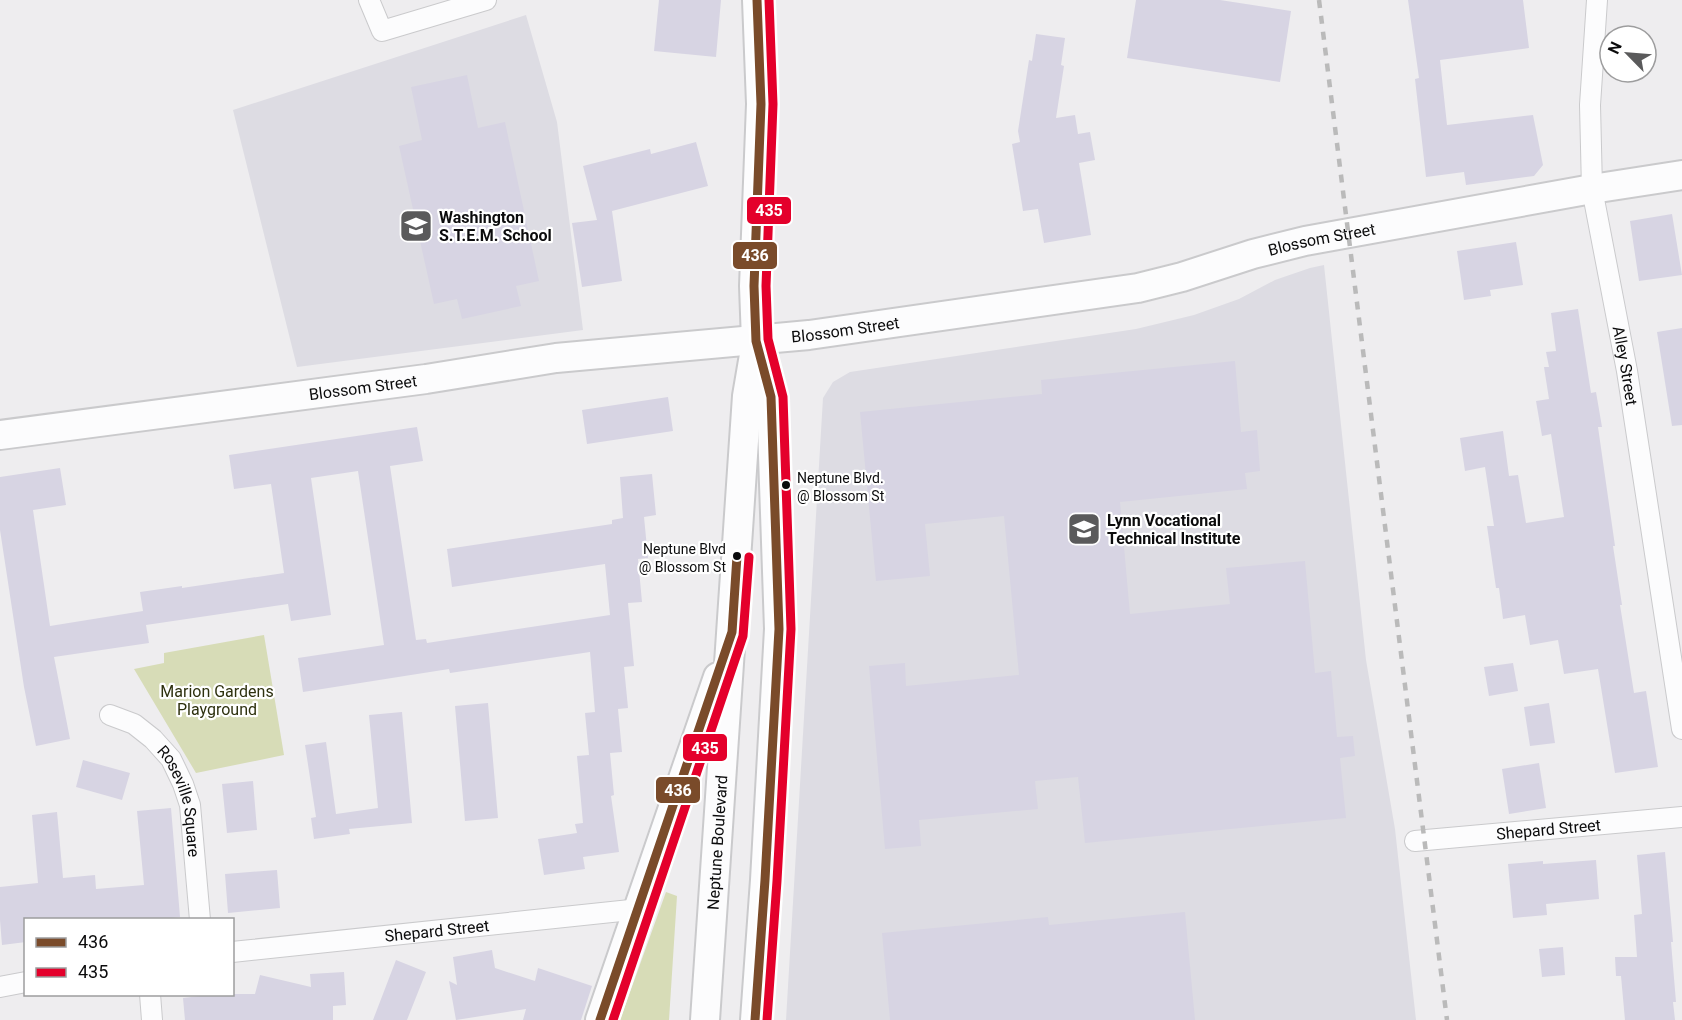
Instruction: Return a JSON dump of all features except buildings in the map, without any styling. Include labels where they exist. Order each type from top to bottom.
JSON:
[{"type":"street","points":[[369,0],[382,31],[486,0]]},
{"type":"street","name":"Neptune Boulevard","points":[[705,1020],[747,396],[756,341],[754,286],[761,104],[757,0]]},
{"type":"street","name":"Alley Street","points":[[1597,0],[1590,105],[1592,189],[1627,371],[1682,729]]},
{"type":"street","name":"Blossom Street","points":[[0,435],[426,379],[556,358],[756,341],[831,332],[1138,288],[1305,241],[1682,175]]},
{"type":"street","name":"Neptune Boulevard","points":[[754,1020],[765,880],[779,629],[771,397],[756,341]]},
{"type":"street","points":[[600,1020],[640,909],[732,632]]},
{"type":"street","name":"Roseville Square","points":[[110,715],[134,724],[153,739],[171,759],[183,784],[190,805],[201,918]]},
{"type":"street","name":"Shepard Street","points":[[1414,841],[1682,817]]},
{"type":"street","name":"Shepard Street","points":[[234,952],[640,909]]},
{"type":"street","points":[[0,987],[24,982]]},
{"type":"street","points":[[150,996],[152,1020]]},
{"type":"shaded area","name":"Washington S.T.E.M. School","points":[[526,15],[557,122],[583,330],[297,367],[233,110]]},
{"type":"shaded area","name":"Lynn Vocational Technical Institute","points":[[1324,265],[1366,660],[1395,829],[1416,1020],[786,1020],[823,398],[833,382],[850,372],[1136,329],[1194,315],[1239,299],[1275,280]]},
{"type":"green space","name":"Marion Gardens Playground","points":[[264,635],[284,755],[196,773],[134,669],[164,663],[164,653]]},
{"type":"green space","points":[[666,892],[677,896],[669,1020],[620,1020]]},
{"type":"railway","points":[[1319,0],[1447,1020]]},
{"type":"transit line","name":"436","points":[[755,1020],[779,629],[771,397],[756,341],[754,286],[761,104],[757,0]]},
{"type":"transit line","name":"435","points":[[767,1020],[791,629],[783,397],[768,339],[766,286],[773,104],[769,0]]},
{"type":"transit line","name":"436","points":[[600,1020],[732,632],[737,556]]},
{"type":"transit line","name":"435","points":[[613,1020],[743,636],[749,557]]},
{"type":"place","name":"Washington S.T.E.M. School","points":[[416,226]]},
{"type":"place","name":"Neptune Blvd. @ Blossom St","points":[[786,485]]},
{"type":"place","name":"Lynn Vocational Technical Institute","points":[[1084,529]]},
{"type":"place","name":"Neptune Blvd @ Blossom St","points":[[737,556]]}]
